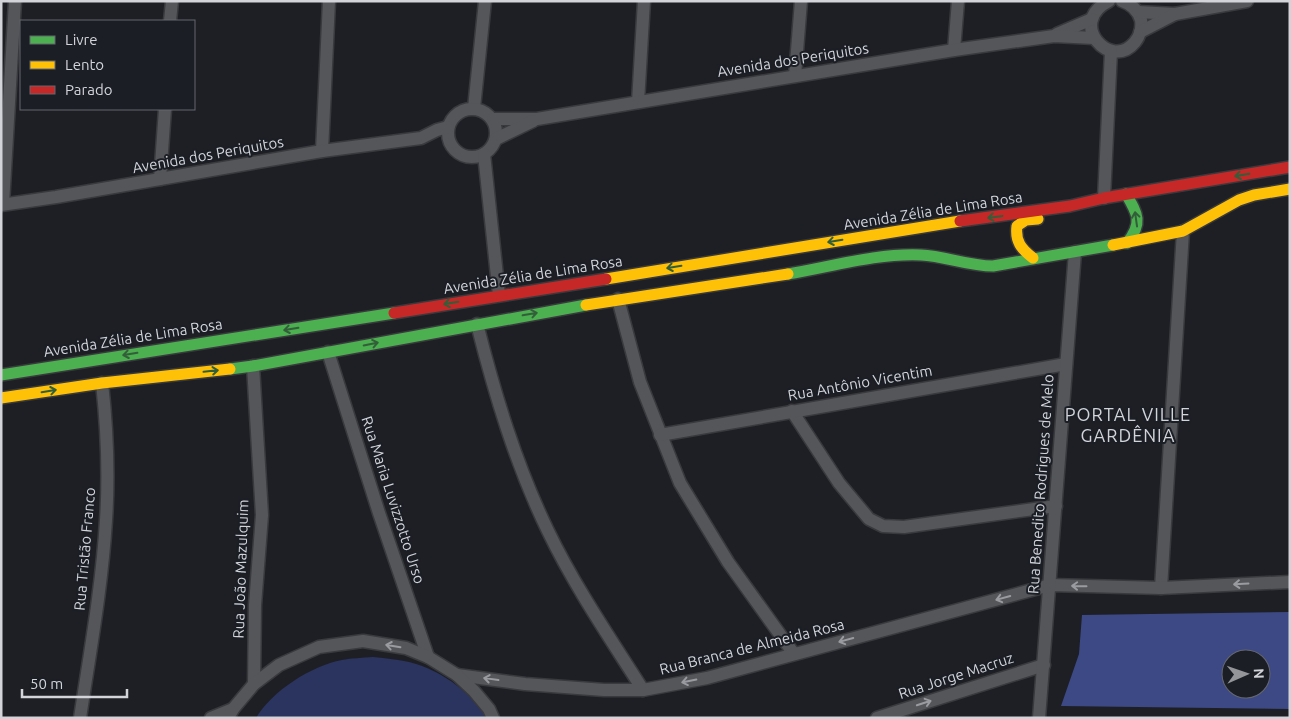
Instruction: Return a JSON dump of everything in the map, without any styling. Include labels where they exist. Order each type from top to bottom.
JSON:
[{"type":"main road","name":"Avenida Zélia de Lima Rosa","points":[[1,375],[403,312],[912,228],[1070,206],[1126,194],[1290,167]]},
{"type":"main road","points":[[1,398],[102,383],[253,366],[618,298],[799,272],[886,256],[922,255],[976,266],[993,266],[1183,231],[1239,200],[1254,195],[1290,189]]},
{"type":"main road","points":[[1126,194],[1137,215],[1138,224],[1136,233],[1128,242]]},
{"type":"main road","name":"Avenida Zélia de Lima Rosa","points":[[1033,258],[1021,249],[1018,243],[1016,235],[1017,226],[1026,220],[1058,216],[1070,206]]},
{"type":"street","points":[[2,204],[15,1]]},
{"type":"street","points":[[170,20],[172,1]]},
{"type":"street","points":[[322,152],[329,1]]},
{"type":"street","points":[[474,108],[485,1]]},
{"type":"street","points":[[638,102],[644,1]]},
{"type":"street","points":[[795,76],[801,1]]},
{"type":"street","points":[[954,50],[958,1]]},
{"type":"street","points":[[1109,1],[1095,11],[1091,26],[1094,38],[1099,44],[1111,50],[1126,49],[1132,45],[1140,32],[1175,14]]},
{"type":"street","points":[[1122,1],[1132,6],[1138,12],[1140,32]]},
{"type":"street","points":[[1138,12],[1175,14],[1247,1]]},
{"type":"street","points":[[1054,36],[1092,19]]},
{"type":"street","points":[[1054,36],[1094,38]]},
{"type":"street","name":"Avenida dos Periquitos","points":[[537,119],[954,50],[1054,36]]},
{"type":"street","points":[[1104,198],[1111,50]]},
{"type":"street","points":[[474,108],[488,114],[493,119],[496,126],[496,139],[494,145],[484,154],[468,157],[454,149],[449,141],[448,127],[460,111],[474,108]]},
{"type":"street","points":[[160,179],[165,110]]},
{"type":"street","points":[[493,119],[537,119]]},
{"type":"street","points":[[496,139],[537,119]]},
{"type":"street","points":[[421,138],[448,127]]},
{"type":"street","points":[[421,138],[439,142],[449,141]]},
{"type":"street","name":"Avenida dos Periquitos","points":[[2,204],[56,198],[322,152],[421,138]]},
{"type":"street","points":[[484,154],[499,295]]},
{"type":"street","points":[[1160,588],[1183,231]]},
{"type":"street","name":"Rua Benedito Rodrigues de Melo","points":[[1040,718],[1075,252]]},
{"type":"street","points":[[618,298],[640,382],[680,483],[728,562],[794,654]]},
{"type":"street","points":[[477,324],[492,384],[518,462],[548,531],[585,600],[643,690]]},
{"type":"street","name":"Rua Maria Luvizzotto Urso","points":[[328,352],[379,513],[428,657]]},
{"type":"street","name":"Rua Antônio Vicentim","points":[[660,435],[1066,364]]},
{"type":"street","name":"Rua João Mazulquim","points":[[253,366],[262,515],[255,605],[254,684]]},
{"type":"street","name":"Rua Tristão Franco","points":[[80,718],[98,602],[106,520],[107,472],[102,383]]},
{"type":"street","points":[[792,411],[839,483],[869,520],[883,526],[904,527],[1056,506]]},
{"type":"street","name":"Rua Branca de Almeida Rosa","points":[[457,675],[525,684],[604,690],[643,690],[707,678],[1050,585],[1160,588],[1290,582]]},
{"type":"street","name":"Rua Branca de Almeida Rosa","points":[[211,718],[231,713],[254,684],[279,665],[319,647],[363,641],[406,648],[428,657],[457,675],[474,691],[491,714]]},
{"type":"street","name":"Rua Jorge Macruz","points":[[877,718],[1044,665]]},
{"type":"shaded area","points":[[1290,612],[1290,709],[1061,706],[1079,654],[1082,615]]},
{"type":"shaded area","points":[[373,657],[416,664],[440,674],[462,689],[487,718],[256,718],[282,689],[305,674],[342,660]]},
{"type":"traffic: fast","points":[[1126,194],[1137,218],[1135,230],[1127,243]]},
{"type":"traffic: fast","points":[[788,274],[870,258],[904,255],[930,256],[993,266],[1113,245]]},
{"type":"traffic: fast","points":[[230,369],[586,305]]},
{"type":"traffic: fast","points":[[1,375],[394,313]]},
{"type":"traffic: slow","points":[[1113,245],[1183,231],[1239,200],[1254,195],[1290,189]]},
{"type":"traffic: slow","points":[[1033,258],[1020,244],[1017,236],[1017,226],[1026,220],[1038,219]]},
{"type":"traffic: slow","points":[[606,279],[960,221]]},
{"type":"traffic: slow","points":[[586,305],[788,274]]},
{"type":"traffic: slow","points":[[1,398],[102,383],[230,369]]},
{"type":"traffic: jam","points":[[960,221],[1070,206],[1104,198],[1290,167]]},
{"type":"traffic: jam","points":[[394,313],[606,279]]},
{"type":"district","name":"PORTAL VILLE GARDÊNIA","points":[[1128,425]]}]
